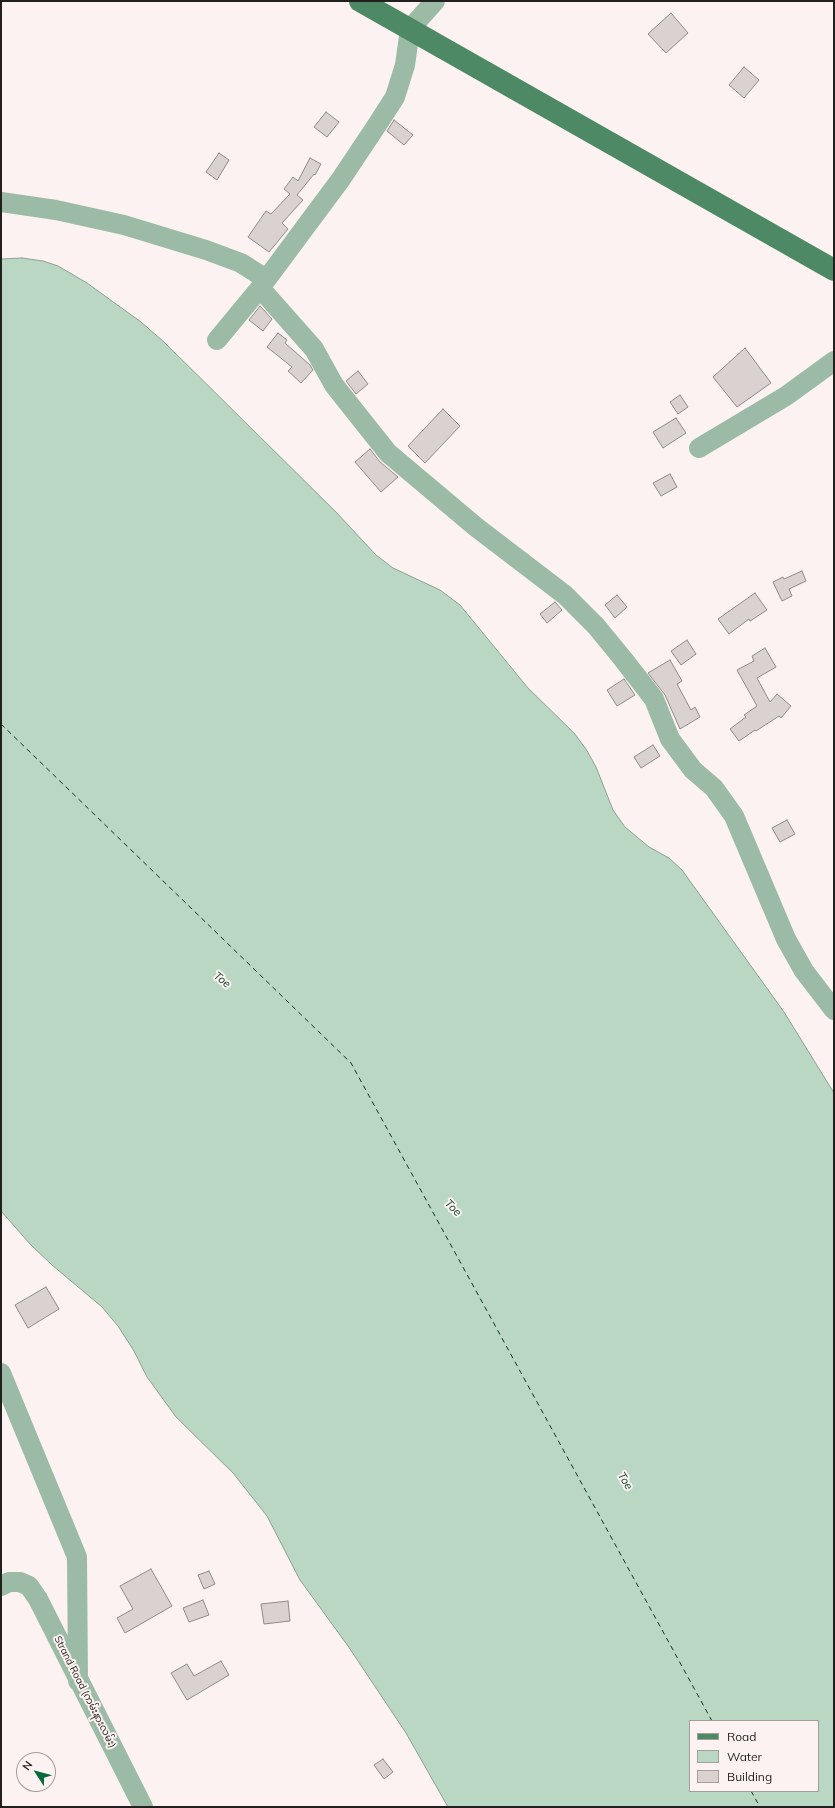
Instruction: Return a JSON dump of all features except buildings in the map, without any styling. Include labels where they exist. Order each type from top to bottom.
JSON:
[{"type":"main road","points":[[360,1],[834,270]]},
{"type":"street","points":[[217,340],[263,284],[341,179],[395,97],[405,65],[410,29],[435,1]]},
{"type":"street","points":[[1,202],[56,210],[124,225],[206,250],[241,263],[263,284],[314,348],[334,385],[388,453],[476,527],[565,595],[596,626],[623,659],[654,699],[670,739],[694,770],[714,788],[734,816],[786,939],[804,970],[834,1010]]},
{"type":"street","points":[[699,448],[786,396],[834,361]]},
{"type":"street","points":[[1,1372],[77,1557],[78,1681]]},
{"type":"street","name":"Strand Road (ကမ်းနားလမ်း)","points":[[10,1584],[29,1586],[38,1599],[78,1681],[143,1807]]},
{"type":"water","name":"Toe","points":[[22,258],[43,261],[58,266],[87,283],[141,322],[164,342],[336,512],[376,555],[393,568],[440,590],[460,605],[528,688],[574,733],[586,749],[596,767],[613,810],[625,827],[649,847],[669,858],[682,870],[784,1012],[834,1093],[834,1807],[448,1807],[406,1733],[348,1646],[300,1580],[267,1516],[233,1473],[176,1417],[147,1377],[134,1351],[118,1326],[102,1307],[52,1265],[30,1244],[1,1211],[1,259]]},
{"type":"ferry route","points":[[1,724],[351,1063],[711,1720]]},
{"type":"ferry route","points":[[752,1792],[760,1807]]}]
